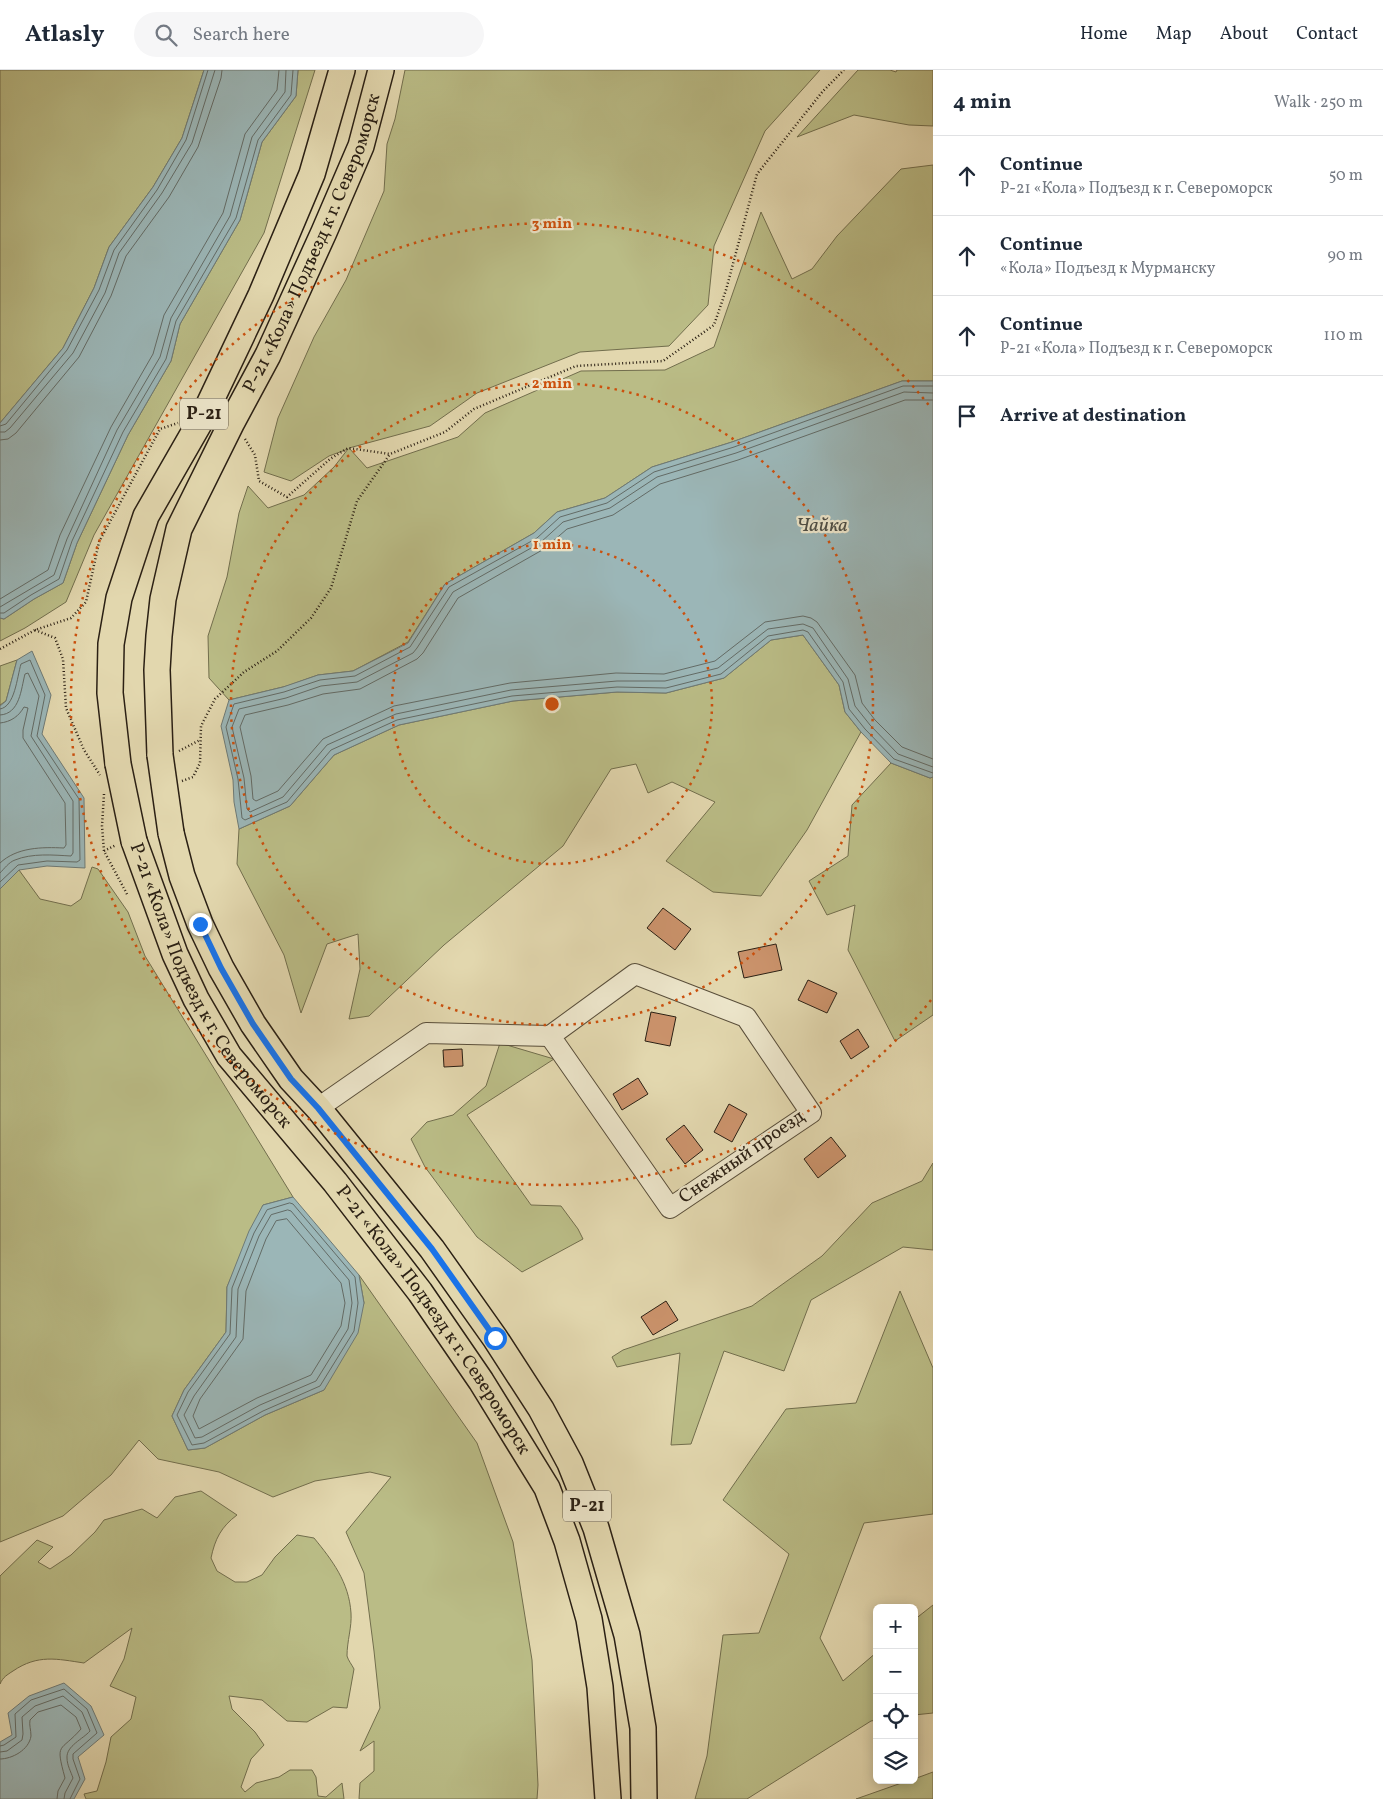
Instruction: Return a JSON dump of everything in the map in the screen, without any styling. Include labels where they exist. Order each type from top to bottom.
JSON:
[{"type":"main road","name":"Р-21 «Кола» Подъезд к г. Североморск","points":[[342,70],[312,174],[261,295],[204,415],[146,516],[119,598],[111,644],[111,773],[175,954],[196,999],[229,1056],[335,1182],[420,1292],[481,1381],[547,1488],[568,1541],[589,1619],[600,1687],[608,1799]]},
{"type":"main road","name":"Р-21 «Кола» Подъезд к г. Североморск","points":[[381,70],[357,155],[324,232],[268,355],[232,422],[179,529],[162,599],[157,670],[160,758],[171,833],[182,876],[200,924],[221,968],[253,1024],[291,1079],[318,1108],[432,1249],[495,1338],[541,1409],[570,1463],[596,1528],[627,1634],[643,1728],[644,1799]]},
{"type":"street","name":"Снежный проезд","points":[[635,974],[746,1017],[811,1113],[670,1208],[550,1036],[635,974]]},
{"type":"street","points":[[318,1108],[426,1032],[550,1036]]},
{"type":"path","points":[[232,422],[256,455],[259,481],[287,497],[330,459],[348,448],[390,454],[445,432],[474,410],[576,366],[663,361],[714,325],[726,290],[757,174],[823,91],[844,70]]},
{"type":"path","points":[[0,649],[34,630],[71,618],[86,602],[99,542],[160,429],[204,415]]},
{"type":"path","points":[[177,782],[193,777],[200,763],[201,726],[215,699],[244,672],[277,651],[311,618],[326,596],[357,501],[390,454]]},
{"type":"path","points":[[34,630],[55,638],[63,660],[66,708],[84,750],[111,773]]},
{"type":"path","points":[[160,758],[200,740]]},
{"type":"path","points":[[104,791],[102,826],[104,851],[128,896]]},
{"type":"green space","points":[[0,70],[204,70],[182,138],[153,187],[109,247],[94,288],[63,348],[0,423]]},
{"type":"green space","points":[[298,70],[315,70],[264,233],[94,535],[66,602],[25,628],[0,641],[0,618],[4,619],[63,583],[77,543],[128,435],[171,361],[180,324],[240,220],[262,142],[296,96]]},
{"type":"green space","points":[[405,70],[820,70],[765,131],[714,246],[708,305],[669,346],[580,352],[477,393],[430,426],[349,448],[367,468],[458,437],[485,413],[581,371],[665,370],[714,347],[761,212],[792,279],[812,269],[837,236],[901,169],[933,165],[933,381],[902,381],[732,442],[652,467],[605,498],[557,512],[534,533],[445,584],[408,642],[353,671],[318,675],[287,686],[229,700],[209,678],[208,636],[227,577],[239,513],[248,486],[268,508],[304,495],[334,467],[348,449],[329,456],[291,481],[264,472],[278,418],[314,337],[346,280],[384,191],[387,144],[395,119]]},
{"type":"green space","points":[[858,70],[890,70],[896,72],[897,70],[933,70],[933,126],[909,125],[854,115],[797,137]]},
{"type":"green space","points":[[803,635],[839,685],[845,712],[861,732],[807,830],[761,896],[713,892],[666,861],[715,802],[672,782],[648,793],[636,764],[611,769],[563,846],[444,945],[369,1016],[349,1019],[360,969],[358,934],[327,944],[301,1013],[284,955],[237,864],[239,829],[290,806],[334,755],[399,725],[513,701],[617,692],[666,693],[724,678],[771,640]]},
{"type":"green space","points":[[17,660],[6,701],[0,705],[0,666]]},
{"type":"green space","points":[[891,763],[930,778],[933,777],[933,1015],[895,1041],[848,950],[855,905],[827,915],[809,881],[848,856],[852,805]]},
{"type":"green space","points":[[92,867],[98,869],[128,912],[145,956],[293,1197],[263,1205],[227,1287],[226,1332],[184,1390],[172,1416],[188,1450],[205,1448],[265,1415],[324,1390],[364,1303],[359,1275],[477,1443],[513,1542],[532,1660],[538,1785],[537,1799],[359,1799],[360,1783],[374,1771],[374,1741],[360,1751],[380,1708],[364,1573],[346,1532],[391,1477],[370,1472],[315,1481],[273,1497],[219,1472],[158,1459],[139,1440],[111,1475],[63,1516],[0,1542],[0,889],[19,870],[40,899],[71,906],[81,899]]},
{"type":"green space","points":[[500,1043],[554,1059],[467,1115],[531,1205],[561,1206],[583,1239],[522,1272],[477,1237],[425,1167],[411,1139],[427,1122],[453,1115],[486,1086]]},
{"type":"green space","points":[[933,1163],[933,1250],[903,1247],[811,1300],[784,1371],[724,1351],[691,1444],[671,1445],[680,1353],[617,1367],[612,1357],[623,1350],[752,1306],[822,1256],[872,1203],[922,1181]]},
{"type":"green space","points":[[900,1291],[933,1368],[933,1514],[864,1523],[820,1638],[843,1681],[873,1655],[873,1721],[747,1799],[695,1799],[707,1756],[723,1635],[759,1633],[789,1554],[723,1500],[786,1409],[856,1403]]},
{"type":"green space","points":[[201,1491],[237,1515],[223,1529],[215,1545],[211,1558],[217,1571],[235,1582],[247,1582],[262,1575],[275,1557],[297,1535],[314,1538],[333,1563],[343,1581],[350,1602],[351,1613],[347,1656],[354,1669],[347,1708],[333,1707],[307,1722],[287,1721],[262,1700],[229,1696],[232,1709],[255,1732],[264,1745],[251,1759],[241,1787],[245,1792],[256,1783],[279,1777],[290,1770],[312,1770],[316,1777],[318,1796],[326,1797],[342,1783],[344,1799],[86,1799],[84,1794],[97,1791],[111,1737],[131,1719],[136,1697],[110,1686],[124,1659],[132,1628],[84,1663],[48,1659],[31,1662],[7,1675],[0,1684],[0,1576],[37,1540],[53,1547],[38,1562],[50,1569],[71,1555],[95,1532],[104,1520],[142,1509],[157,1518],[175,1497]]},
{"type":"green space","points":[[933,1605],[933,1713],[918,1715],[918,1649],[918,1617]]},
{"type":"green space","points":[[933,1772],[933,1799],[856,1799],[899,1784],[918,1784],[918,1778]]},
{"type":"water","points":[[204,70],[298,70],[296,96],[262,142],[240,220],[180,324],[171,361],[128,435],[77,543],[63,583],[4,619],[0,618],[0,423],[63,348],[94,288],[109,247],[153,187],[182,138]]},
{"type":"water","name":"Чайка","points":[[902,381],[933,381],[933,777],[930,778],[891,763],[861,732],[845,712],[839,685],[803,635],[771,640],[724,678],[666,693],[617,692],[513,701],[399,725],[334,755],[290,806],[239,829],[234,802],[233,780],[221,726],[229,700],[283,687],[318,675],[353,671],[408,643],[445,584],[534,533],[557,512],[605,498],[652,467],[732,442]]},
{"type":"water","points":[[32,651],[51,695],[42,734],[84,798],[85,868],[47,866],[19,870],[0,889],[0,706],[6,701],[17,660]]},
{"type":"water","points":[[293,1197],[359,1275],[364,1303],[358,1333],[324,1390],[265,1415],[205,1448],[188,1450],[172,1416],[184,1390],[226,1332],[227,1287],[249,1231],[263,1205]]},
{"type":"water","points":[[64,1683],[91,1706],[104,1735],[78,1757],[85,1779],[74,1799],[0,1799],[0,1742],[12,1735],[8,1713],[29,1696]]},
{"type":"building","points":[[663,908],[691,929],[675,950],[647,928]]},
{"type":"building","points":[[776,944],[782,970],[744,978],[738,952]]},
{"type":"building","points":[[808,980],[837,993],[827,1013],[798,1000]]},
{"type":"building","points":[[651,1012],[676,1017],[670,1046],[645,1041]]},
{"type":"building","points":[[858,1029],[869,1047],[851,1059],[840,1041]]},
{"type":"building","points":[[462,1049],[463,1066],[444,1067],[443,1050]]},
{"type":"building","points":[[638,1078],[648,1094],[622,1110],[613,1094]]},
{"type":"building","points":[[729,1104],[747,1114],[732,1142],[714,1132]]},
{"type":"building","points":[[684,1125],[703,1150],[685,1164],[666,1139]]},
{"type":"building","points":[[831,1137],[846,1156],[818,1178],[804,1159]]},
{"type":"building","points":[[666,1301],[678,1320],[653,1335],[641,1317]]},
{"type":"route","points":[[200,924],[221,968],[253,1024],[291,1079],[318,1108],[432,1249],[495,1338]]}]
